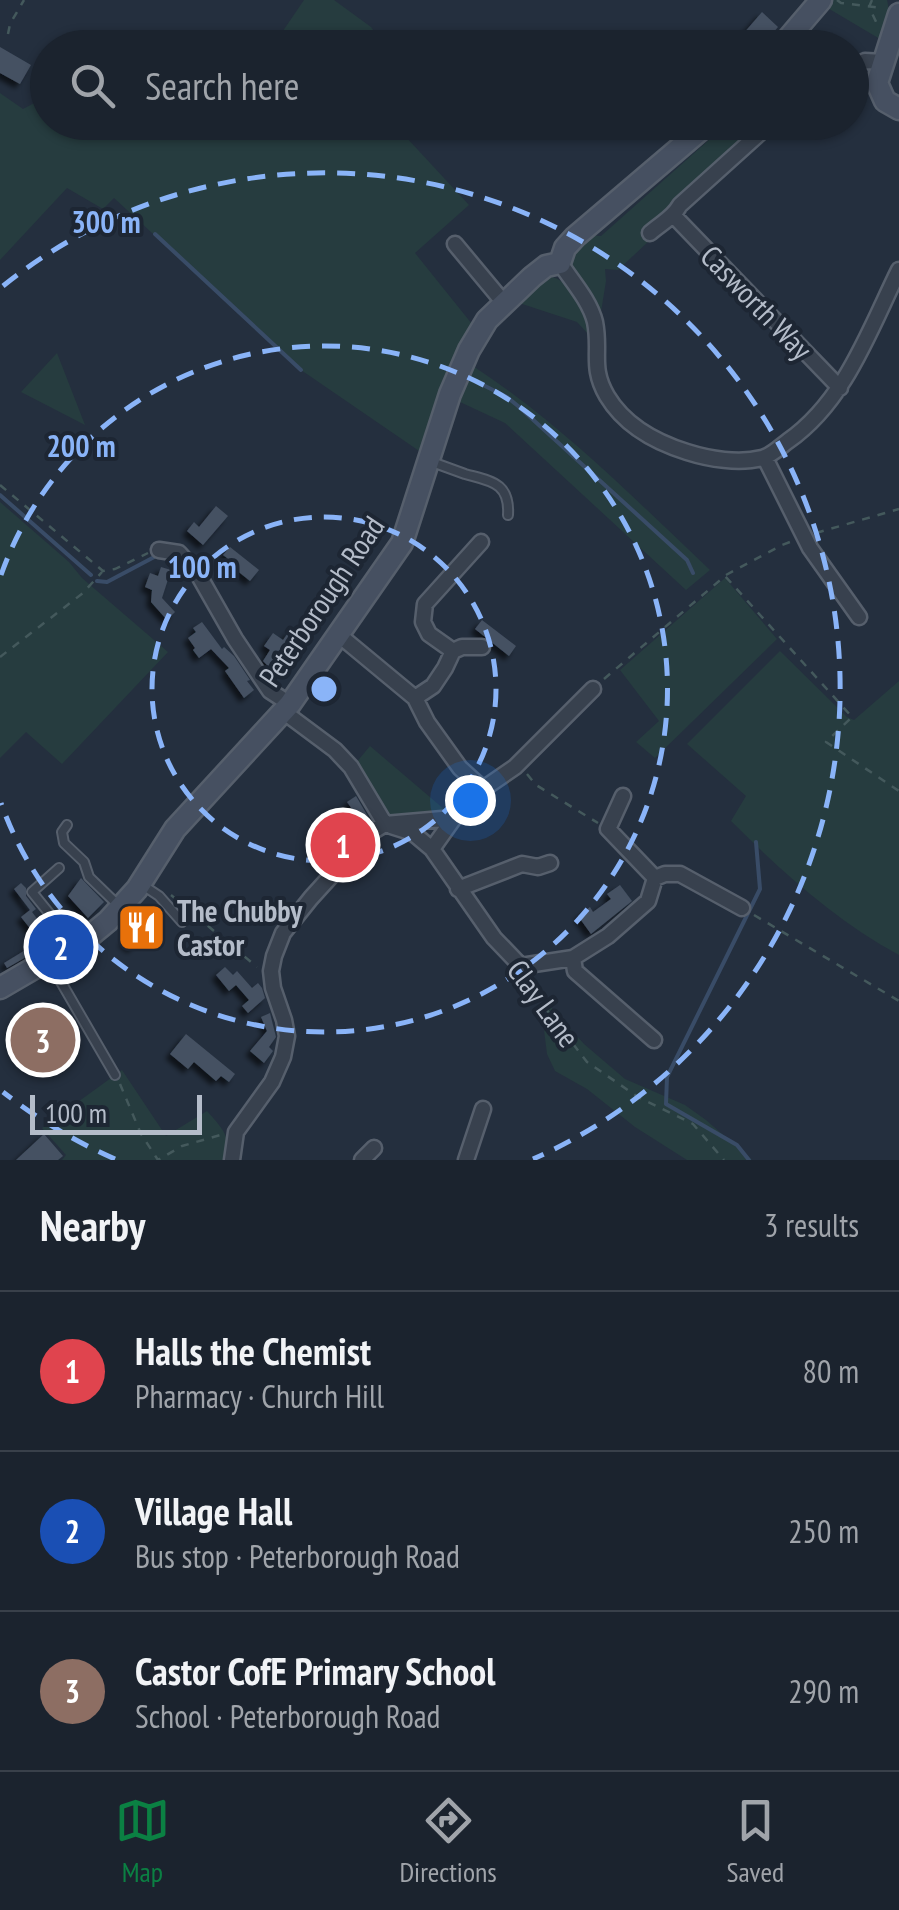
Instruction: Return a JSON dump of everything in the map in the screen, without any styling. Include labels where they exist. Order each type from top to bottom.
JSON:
[{"type":"street","points":[[796,30],[822,0]]},
{"type":"street","points":[[892,11],[878,82],[886,100],[899,109]]},
{"type":"street","points":[[869,61],[883,62]]},
{"type":"street","name":"Peterborough Road","points":[[0,988],[91,935],[120,907],[144,879],[175,830],[287,708],[402,543],[450,394],[488,320],[546,266],[560,263],[565,248],[575,237],[689,140]]},
{"type":"street","points":[[650,233],[674,216],[680,205],[752,140]]},
{"type":"street","name":"Casworth Way","points":[[674,216],[840,388]]},
{"type":"street","points":[[455,244],[504,303]]},
{"type":"street","points":[[560,263],[588,305],[594,322],[596,375],[608,399],[624,418],[642,434],[692,454],[726,459],[765,458],[810,426],[840,388],[895,268]]},
{"type":"street","points":[[765,458],[810,548],[860,616]]},
{"type":"street","points":[[452,652],[422,622],[425,604],[480,542]]},
{"type":"street","points":[[159,550],[179,552],[198,574],[270,691],[351,767],[385,824]]},
{"type":"street","points":[[339,635],[416,698],[426,722],[460,768],[483,789]]},
{"type":"street","points":[[416,698],[433,686],[452,652],[462,647],[482,647]]},
{"type":"street","points":[[432,849],[454,818],[483,789],[515,767],[593,689]]},
{"type":"street","points":[[623,796],[608,829],[655,878]]},
{"type":"street","points":[[232,1160],[236,1132],[272,1082],[283,1056],[287,1036],[272,972],[284,933],[370,833],[385,824],[454,818]]},
{"type":"street","name":"Clay Lane","points":[[385,824],[413,834],[432,849],[494,938],[521,966]]},
{"type":"street","points":[[458,888],[522,864],[538,867],[550,863]]},
{"type":"street","points":[[655,878],[680,874],[742,908]]},
{"type":"street","points":[[521,966],[574,958],[608,936],[648,901],[655,878]]},
{"type":"street","points":[[574,958],[575,971],[654,1040]]},
{"type":"street","points":[[466,1160],[484,1109]]},
{"type":"lane","points":[[428,460],[495,482],[507,499],[508,515]]},
{"type":"lane","points":[[67,824],[62,832],[64,843],[84,862],[89,877],[120,907]]},
{"type":"lane","points":[[314,844],[341,864]]},
{"type":"lane","points":[[59,868],[32,892],[74,944]]},
{"type":"lane","points":[[144,879],[182,922]]},
{"type":"lane","points":[[47,959],[115,1075]]},
{"type":"path","points":[[8,34],[24,0]]},
{"type":"path","points":[[836,0],[892,11]]},
{"type":"path","points":[[869,6],[872,0]]},
{"type":"path","points":[[0,485],[103,571]]},
{"type":"path","points":[[0,657],[82,594],[103,571],[159,550]]},
{"type":"path","points":[[593,689],[725,576],[852,718],[826,742],[899,792]]},
{"type":"path","points":[[144,879],[260,970]]},
{"type":"path","points":[[760,919],[899,1000]]},
{"type":"path","name":"Clay Lane","points":[[521,966],[536,996],[587,1062],[638,1096],[693,1124],[724,1160]]},
{"type":"path","points":[[115,1075],[140,1134],[158,1160],[182,1146],[236,1132]]},
{"type":"green space","points":[[304,0],[334,0],[373,30],[284,30]]},
{"type":"green space","points":[[832,0],[887,0],[890,15],[885,42],[869,30],[826,7]]},
{"type":"green space","points":[[0,93],[23,109],[30,105],[30,140],[409,140],[469,205],[415,253],[472,324],[453,361],[425,455],[301,370],[114,198],[103,209],[67,188],[0,260]]},
{"type":"green space","points":[[709,140],[747,140],[643,232],[649,241],[618,270],[605,269],[601,312],[569,268],[568,257],[587,235],[601,236]]},
{"type":"green space","points":[[548,276],[571,291],[590,336],[577,322],[516,302]]},
{"type":"green space","points":[[57,353],[85,425],[21,392]]},
{"type":"green space","points":[[473,366],[566,437],[710,570],[686,590],[505,423],[460,402]]},
{"type":"green space","points":[[0,502],[168,652],[62,764],[26,732],[0,758]]},
{"type":"green space","points":[[725,578],[777,639],[655,758],[636,742],[659,721],[620,670]]},
{"type":"green space","points":[[780,651],[854,720],[899,681],[899,955],[810,894],[731,821],[746,796],[687,744]]},
{"type":"green space","points":[[370,746],[451,815],[390,819],[355,764]]},
{"type":"green space","points":[[549,1005],[584,1044],[625,1079],[685,1105],[752,1160],[687,1160],[555,1071],[547,1054],[544,1030]]},
{"type":"green space","points":[[122,1070],[166,1136],[207,1111],[224,1133],[228,1160],[62,1160],[66,1155],[42,1128]]},
{"type":"building","points":[[762,12],[778,27],[775,30],[746,30]]},
{"type":"building","points":[[0,47],[30,64],[20,84],[0,73]]},
{"type":"building","points":[[216,506],[228,516],[203,545],[187,531],[194,522],[199,527]]},
{"type":"building","points":[[230,547],[259,570],[250,581],[225,561],[223,555]]},
{"type":"building","points":[[161,567],[171,570],[162,598],[175,612],[167,620],[151,602],[152,590],[145,587],[150,573],[158,576]]},
{"type":"building","points":[[482,620],[516,646],[509,656],[475,629]]},
{"type":"building","points":[[202,622],[250,680],[247,681],[254,690],[244,698],[225,671],[229,668],[211,649],[199,658],[193,650],[188,638]]},
{"type":"building","points":[[290,630],[301,638],[287,657],[281,652],[270,668],[263,661],[270,650],[264,646],[273,633],[283,640]]},
{"type":"building","points":[[356,796],[370,820],[342,849],[329,839],[336,829],[342,834],[357,816],[347,802]]},
{"type":"building","points":[[81,878],[104,902],[88,918],[68,896]]},
{"type":"building","points":[[21,883],[36,909],[32,912],[54,941],[7,968],[4,963],[40,941],[21,917],[30,910],[14,889]]},
{"type":"building","points":[[620,885],[632,901],[591,934],[578,916],[590,907],[593,912],[611,899],[607,894]]},
{"type":"building","name":"The Chubby Castor","points":[[153,905],[161,912],[132,949],[123,942]]},
{"type":"building","points":[[225,967],[233,975],[237,971],[252,988],[258,983],[262,988],[265,998],[248,1013],[242,1006],[249,1000],[236,985],[229,991],[216,975]]},
{"type":"building","points":[[270,1013],[276,1037],[269,1047],[273,1051],[264,1063],[250,1051],[267,1031],[261,1017]]},
{"type":"building","points":[[186,1034],[235,1074],[229,1082],[221,1076],[216,1081],[194,1062],[188,1069],[170,1054]]},
{"type":"building","points":[[44,1134],[63,1156],[58,1160],[16,1160]]},
{"type":"waterway","points":[[155,234],[301,370]]},
{"type":"waterway","points":[[481,384],[518,406],[687,560],[693,573]]},
{"type":"waterway","points":[[0,495],[91,575]]},
{"type":"waterway","points":[[97,581],[107,582],[158,555]]},
{"type":"waterway","points":[[166,557],[188,571]]},
{"type":"waterway","points":[[749,1160],[737,1145],[666,1104],[667,1077],[760,889],[756,842]]},
{"type":"place","name":"Halls the Chemist","points":[[343,845]]},
{"type":"place","name":"The Chubby Castor","points":[[142,927]]},
{"type":"place","name":"Village Hall","points":[[61,947]]},
{"type":"place","name":"Castor CofE Primary School","points":[[43,1040]]}]
